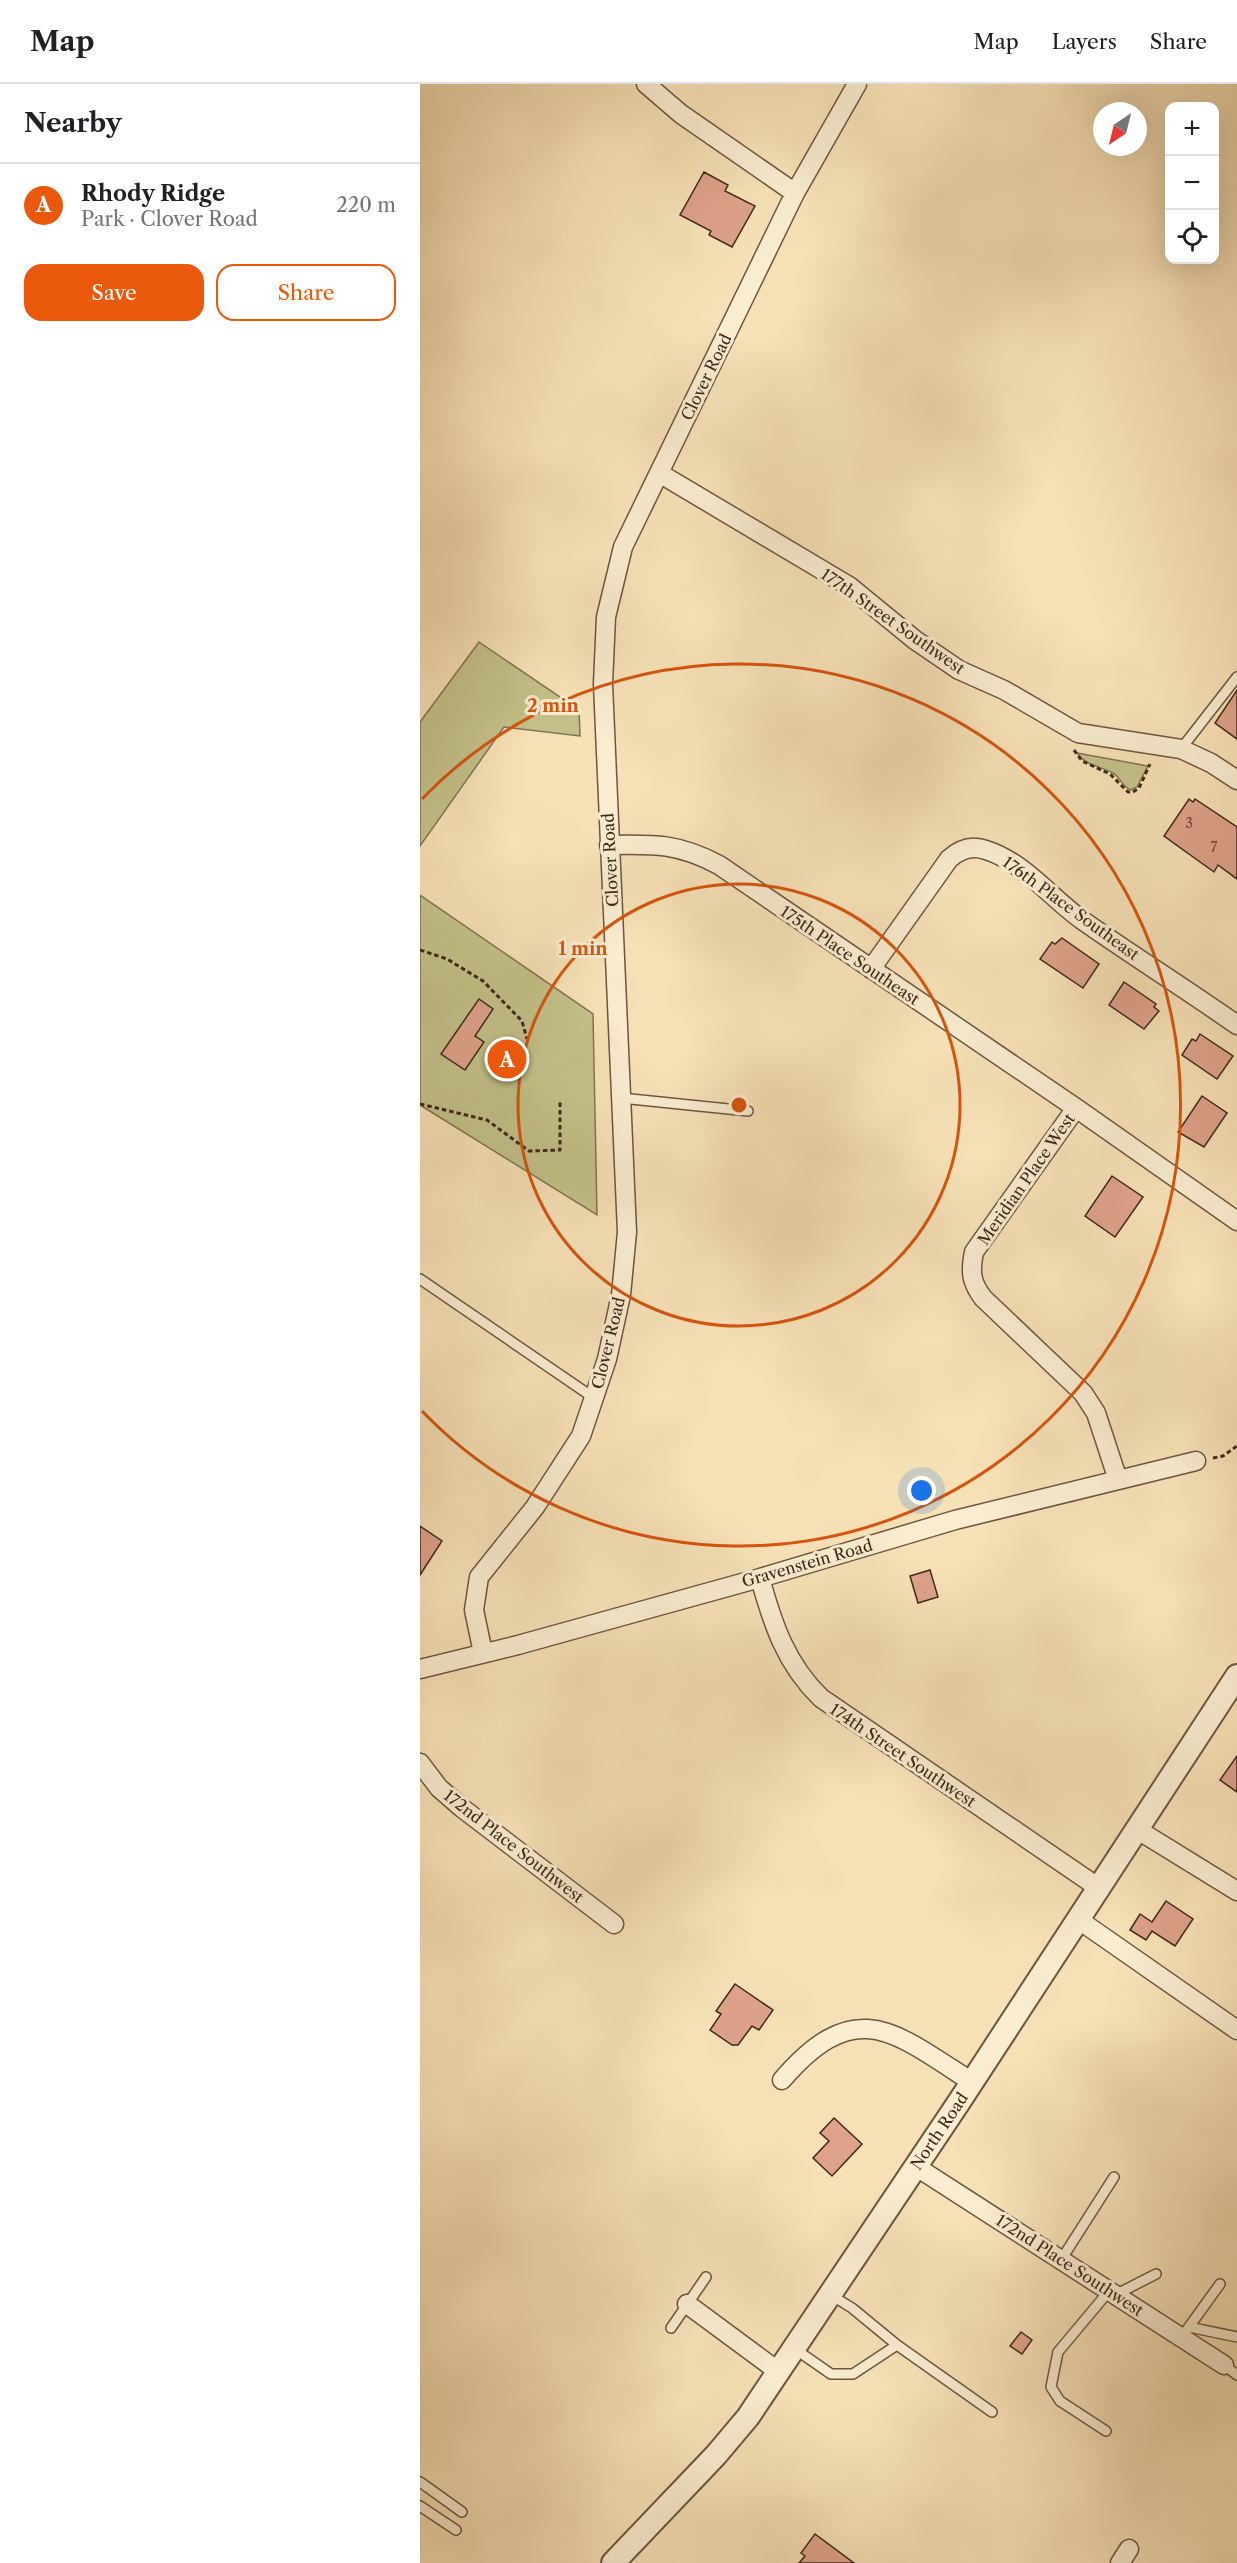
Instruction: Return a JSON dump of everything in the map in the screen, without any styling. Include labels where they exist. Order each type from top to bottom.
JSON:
[{"type":"street","points":[[645,84],[681,114],[795,193]]},
{"type":"street","name":"Clover Road","points":[[483,1653],[474,1610],[479,1577],[535,1507],[581,1436],[607,1359],[621,1295],[627,1232],[603,684],[606,617],[623,547],[795,193],[857,84]]},
{"type":"street","name":"177th Street Southwest","points":[[659,473],[849,586],[915,640],[959,670],[1004,690],[1078,733],[1181,749],[1211,763],[1237,780]]},
{"type":"street","name":"175th Place Southeast","points":[[609,845],[676,846],[718,865],[1076,1108],[1237,1221]]},
{"type":"street","name":"176th Place Southeast","points":[[871,969],[949,859],[966,849],[976,848],[998,855],[1045,888],[1080,918],[1237,1025]]},
{"type":"street","name":"Meridian Place West","points":[[1076,1108],[974,1252],[970,1269],[973,1284],[983,1298],[1083,1393],[1096,1413],[1118,1480]]},
{"type":"street","name":"Gravenstein Road","points":[[420,1669],[760,1578],[955,1520],[1196,1461]]},
{"type":"street","name":"174th Street Southwest","points":[[760,1578],[780,1643],[804,1682],[821,1698],[1099,1888]]},
{"type":"street","name":"North Road","points":[[613,2563],[731,2439],[779,2372],[1138,1830],[1237,1676]]},
{"type":"street","name":"172nd Place Southwest","points":[[420,1763],[439,1788],[462,1808],[614,1924]]},
{"type":"street","points":[[1138,1830],[1237,1892]]},
{"type":"street","points":[[1078,1920],[1237,2030]]},
{"type":"street","points":[[782,2080],[798,2062],[825,2041],[853,2029],[864,2029],[901,2037],[972,2082]]},
{"type":"street","name":"172nd Place Southwest","points":[[915,2166],[1112,2293],[1185,2332],[1230,2370]]},
{"type":"street","points":[[687,2304],[779,2372]]},
{"type":"lane","points":[[1181,749],[1237,677]]},
{"type":"lane","points":[[621,1098],[748,1111]]},
{"type":"lane","points":[[420,1279],[594,1398]]},
{"type":"lane","points":[[1061,2259],[1114,2177]]},
{"type":"lane","points":[[1106,2431],[1060,2401],[1051,2387],[1058,2352],[1112,2293],[1156,2274]]},
{"type":"lane","points":[[670,2328],[706,2277]]},
{"type":"lane","points":[[1185,2332],[1220,2284]]},
{"type":"lane","points":[[831,2295],[852,2308],[897,2345],[992,2412]]},
{"type":"lane","points":[[1185,2332],[1237,2337]]},
{"type":"lane","points":[[795,2349],[831,2374],[854,2374],[897,2345]]},
{"type":"lane","points":[[420,2482],[462,2512]]},
{"type":"lane","points":[[420,2506],[456,2530]]},
{"type":"path","points":[[1074,750],[1082,761],[1110,774],[1128,792],[1139,788],[1150,764]]},
{"type":"path","points":[[420,950],[447,959],[483,981],[522,1021],[527,1040]]},
{"type":"path","points":[[420,1104],[488,1120],[529,1151],[560,1150],[560,1100]]},
{"type":"path","points":[[1196,1461],[1223,1456],[1237,1446]]},
{"type":"shaded area","points":[[479,642],[579,710],[580,736],[504,727],[420,846],[420,722]]},
{"type":"shaded area","points":[[1077,753],[1148,766],[1137,787],[1131,790],[1113,773],[1089,763]]},
{"type":"shaded area","points":[[420,895],[593,1014],[597,1215],[420,1105]]},
{"type":"building","points":[[704,172],[728,185],[725,191],[755,206],[732,247],[709,235],[711,231],[680,215]]},
{"type":"building","points":[[1237,690],[1237,739],[1215,723]]},
{"type":"building","points":[[1189,799],[1193,802],[1195,799],[1237,827],[1237,879],[1218,865],[1214,872],[1164,836]]},
{"type":"building","points":[[1062,938],[1099,964],[1083,988],[1040,959],[1052,942],[1055,944]]},
{"type":"building","points":[[1124,982],[1156,1004],[1154,1007],[1159,1011],[1144,1029],[1109,1005]]},
{"type":"building","points":[[479,999],[493,1009],[475,1036],[484,1042],[465,1070],[441,1054]]},
{"type":"building","points":[[1200,1034],[1233,1056],[1217,1079],[1182,1055],[1192,1039],[1196,1041]]},
{"type":"building","points":[[1202,1096],[1227,1113],[1204,1147],[1178,1132]]},
{"type":"building","points":[[1112,1176],[1143,1197],[1115,1237],[1085,1216]]},
{"type":"building","points":[[420,1526],[442,1541],[420,1575]]},
{"type":"building","points":[[930,1570],[938,1597],[918,1603],[910,1576]]},
{"type":"building","points":[[1237,1756],[1237,1792],[1220,1780]]},
{"type":"building","points":[[1166,1901],[1193,1919],[1175,1946],[1152,1931],[1146,1940],[1130,1930],[1140,1914],[1152,1922]]},
{"type":"building","points":[[735,1984],[773,2010],[759,2030],[752,2026],[738,2045],[732,2045],[710,2030],[721,2014],[716,2011]]},
{"type":"building","points":[[834,2118],[862,2144],[832,2176],[813,2158],[829,2141],[820,2133]]},
{"type":"building","points":[[1021,2332],[1032,2340],[1022,2354],[1010,2346]]},
{"type":"building","points":[[815,2534],[854,2563],[799,2563],[805,2556],[801,2553]]},
{"type":"place","name":"Rhody Ridge","points":[[507,1059]]}]
